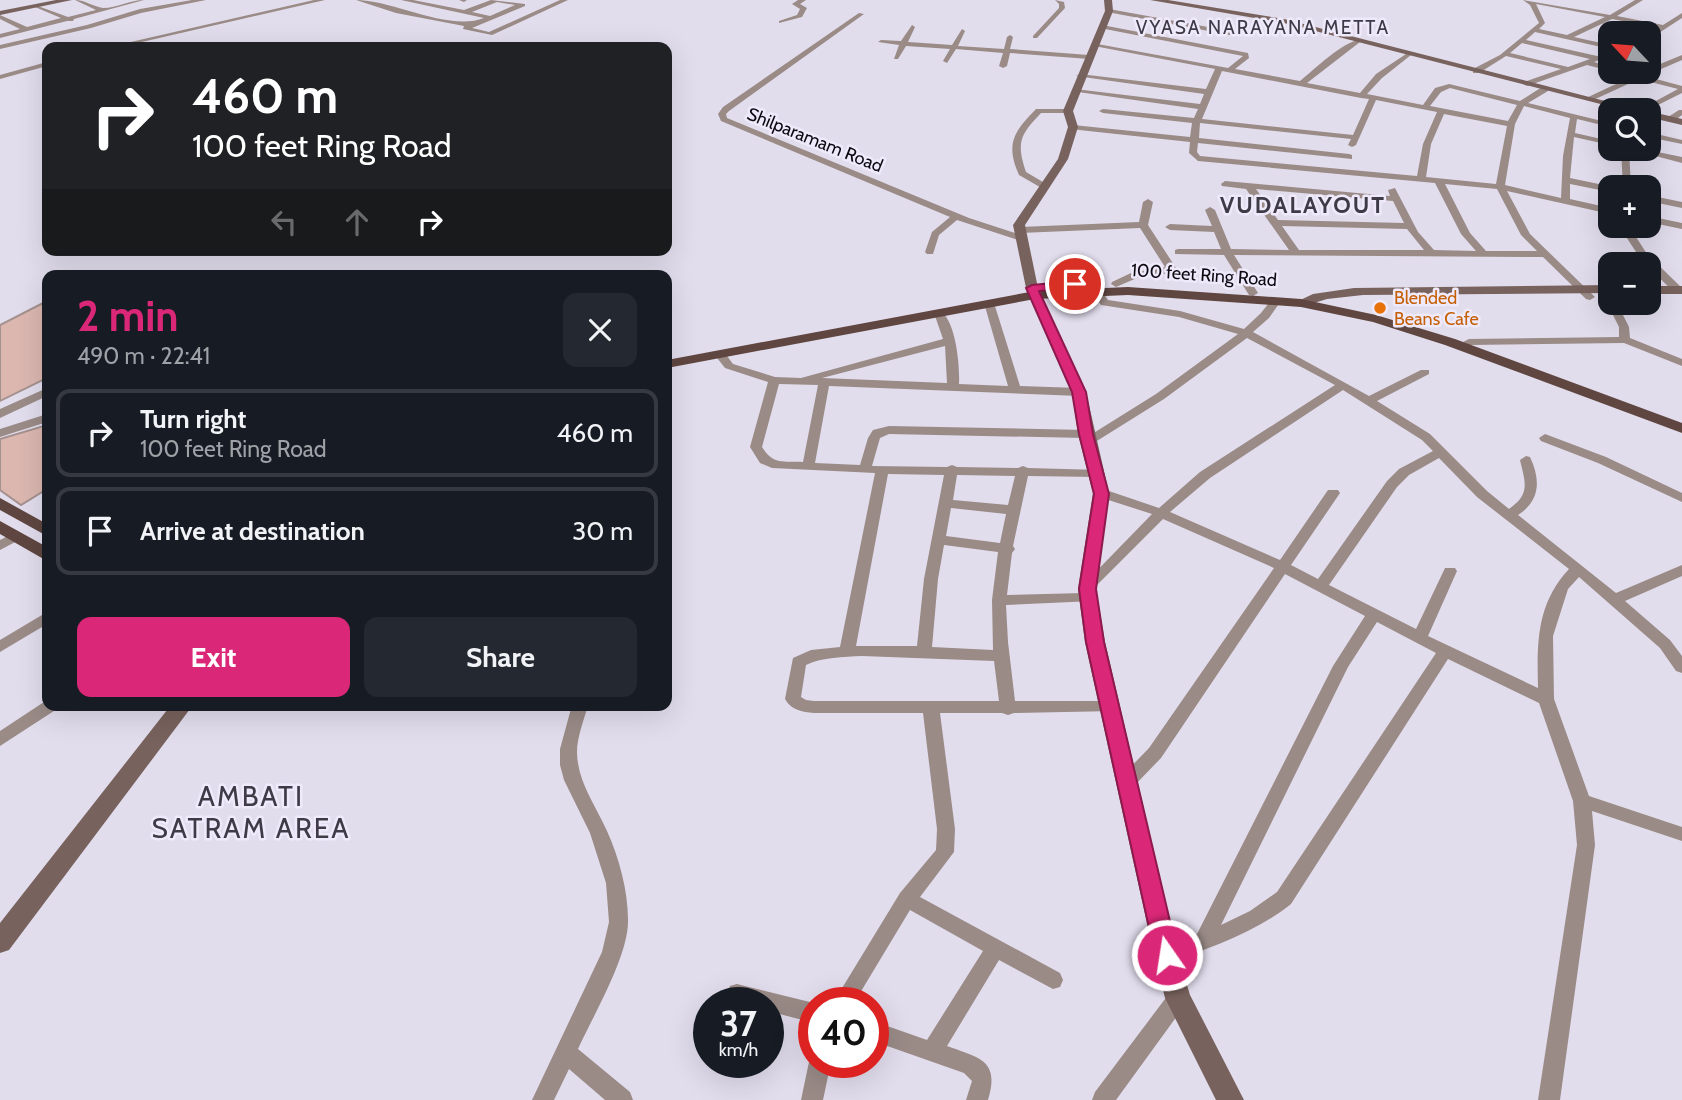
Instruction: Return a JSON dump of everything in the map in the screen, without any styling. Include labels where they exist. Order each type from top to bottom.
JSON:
[{"type":"main road","name":"100 feet Ring Road","points":[[672,353],[828,326],[932,303],[1033,291],[1116,284],[1156,284],[1253,293],[1384,314],[1682,418]]},
{"type":"main road","name":"100 feet Ring Road","points":[[672,363],[939,313],[1033,291],[1128,291],[1307,301]]},
{"type":"main road","name":"100 feet Ring Road","points":[[1331,305],[1450,342],[1682,428]]},
{"type":"main road","points":[[0,503],[42,528]]},
{"type":"main road","points":[[8,531],[42,552]]},
{"type":"street","points":[[0,15],[68,0]]},
{"type":"street","points":[[78,0],[102,10]]},
{"type":"street","points":[[111,0],[140,11]]},
{"type":"street","points":[[0,36],[141,0]]},
{"type":"street","points":[[0,47],[89,27],[140,11],[203,0]]},
{"type":"street","points":[[133,42],[322,0]]},
{"type":"street","points":[[359,0],[470,25]]},
{"type":"street","points":[[404,0],[490,18]]},
{"type":"street","points":[[421,16],[464,0]]},
{"type":"street","points":[[464,13],[497,0],[544,9]]},
{"type":"street","points":[[522,5],[465,28],[490,34],[563,0]]},
{"type":"street","points":[[781,22],[800,16],[804,8],[795,4],[803,0]]},
{"type":"street","points":[[1035,37],[1062,9],[1062,3],[1058,0]]},
{"type":"street","points":[[1154,0],[1266,17],[1598,101]]},
{"type":"street","points":[[1527,0],[1665,27]]},
{"type":"street","points":[[1476,71],[1505,54],[1535,30],[1542,19],[1527,0]]},
{"type":"street","points":[[1623,2],[1637,2]]},
{"type":"street","points":[[1569,37],[1637,2]]},
{"type":"street","points":[[37,6],[89,27]]},
{"type":"street","points":[[1230,33],[1109,6],[1074,91],[1068,111],[1073,127],[1063,159],[1019,225],[1033,291],[1079,392],[1101,494],[1088,594],[1109,707],[1167,955],[1178,998],[1230,1100]]},
{"type":"street","name":"Shilparamam Road","points":[[861,14],[726,109],[722,114],[724,119],[956,216],[1021,234]]},
{"type":"street","points":[[0,15],[46,37]]},
{"type":"street","points":[[1661,29],[1682,15]]},
{"type":"street","points":[[896,58],[912,27]]},
{"type":"street","points":[[1102,27],[1246,54],[1247,57],[1229,70]]},
{"type":"street","points":[[1535,30],[1598,44]]},
{"type":"street","points":[[947,61],[962,31]]},
{"type":"street","points":[[1003,66],[1010,37]]},
{"type":"street","points":[[1301,85],[1358,41]]},
{"type":"street","points":[[1521,41],[1596,58]]},
{"type":"street","points":[[881,42],[1089,57]]},
{"type":"street","points":[[1094,44],[1511,124]]},
{"type":"street","points":[[1361,96],[1379,76],[1409,54]]},
{"type":"street","points":[[1505,54],[1568,69]]},
{"type":"street","points":[[1661,67],[1682,57]]},
{"type":"street","points":[[1527,84],[1596,58]]},
{"type":"street","points":[[1586,62],[1598,66]]},
{"type":"street","points":[[0,77],[42,65]]},
{"type":"street","points":[[1219,68],[1196,123],[1193,153],[1202,159],[1500,187],[1598,208]]},
{"type":"street","points":[[1080,76],[1209,92]]},
{"type":"street","points":[[1661,83],[1682,89]]},
{"type":"street","points":[[1588,99],[1624,84]]},
{"type":"street","points":[[1424,108],[1438,90],[1445,86],[1598,122]]},
{"type":"street","points":[[1545,89],[1521,104],[1511,124],[1500,187],[1526,235],[1586,293]]},
{"type":"street","points":[[1661,100],[1682,89]]},
{"type":"street","points":[[1074,91],[1202,107]]},
{"type":"street","points":[[1345,173],[1353,137],[1373,99]]},
{"type":"street","points":[[1045,187],[1022,173],[1013,145],[1016,136],[1039,111],[1068,111]]},
{"type":"street","points":[[1103,111],[1196,123],[1353,137]]},
{"type":"street","points":[[1421,180],[1424,149],[1432,127],[1442,111]]},
{"type":"street","points":[[1671,119],[1682,112]]},
{"type":"street","points":[[1565,201],[1565,180],[1574,116]]},
{"type":"street","points":[[1661,117],[1682,122]]},
{"type":"street","points":[[1073,127],[1349,157]]},
{"type":"street","points":[[1570,134],[1598,140]]},
{"type":"street","points":[[1661,137],[1682,142]]},
{"type":"street","points":[[1661,155],[1682,160]]},
{"type":"street","points":[[1387,177],[1410,226],[1432,254]]},
{"type":"street","points":[[1565,180],[1598,187]]},
{"type":"street","points":[[1439,182],[1466,234],[1484,254]]},
{"type":"street","points":[[1226,184],[1396,199]]},
{"type":"street","points":[[1249,186],[1297,254]]},
{"type":"street","points":[[1661,201],[1682,205]]},
{"type":"street","points":[[1116,284],[1135,275],[1171,268],[1143,225],[1148,202]]},
{"type":"street","points":[[1210,210],[1228,254],[1253,293]]},
{"type":"street","points":[[930,252],[935,234],[956,216]]},
{"type":"street","points":[[1661,222],[1682,226]]},
{"type":"street","points":[[1275,223],[1410,226]]},
{"type":"street","points":[[1021,234],[1143,225]]},
{"type":"street","points":[[1170,228],[1217,229]]},
{"type":"street","points":[[1632,238],[1643,256],[1681,292]]},
{"type":"street","points":[[1178,252],[1544,254]]},
{"type":"street","points":[[1307,301],[1341,293],[1395,290],[1598,295]]},
{"type":"street","points":[[1661,291],[1681,292]]},
{"type":"street","points":[[1097,292],[1105,303],[1180,314],[1246,333],[1343,385],[1426,437],[1482,494],[1578,569],[1665,643],[1682,667]]},
{"type":"street","points":[[1661,295],[1681,292]]},
{"type":"street","points":[[1331,305],[1586,293]]},
{"type":"street","points":[[865,468],[877,433],[888,430],[1087,437],[1130,417],[1246,333],[1271,310],[1276,301]]},
{"type":"street","points":[[989,303],[1015,390]]},
{"type":"street","points":[[939,313],[950,341],[955,366],[953,388]]},
{"type":"street","points":[[1618,315],[1624,327],[1625,340]]},
{"type":"street","points":[[1469,342],[1625,340],[1682,363]]},
{"type":"street","points":[[799,382],[950,341]]},
{"type":"street","points":[[720,354],[729,366],[774,380],[1079,392]]},
{"type":"street","points":[[1368,401],[1425,372]]},
{"type":"street","points":[[774,380],[756,447],[764,460],[772,464],[881,470],[1096,473]]},
{"type":"street","points":[[808,467],[824,383]]},
{"type":"street","points":[[999,600],[1088,594],[1161,513],[1205,475],[1343,385]]},
{"type":"street","points":[[0,414],[42,394]]},
{"type":"street","points":[[0,433],[42,420]]},
{"type":"street","points":[[1545,438],[1602,460],[1682,498]]},
{"type":"street","points":[[1321,586],[1392,484],[1404,472],[1441,452]]},
{"type":"street","points":[[1509,515],[1531,498],[1533,488],[1526,460]]},
{"type":"street","points":[[924,652],[930,579],[940,540],[952,469]]},
{"type":"street","points":[[847,652],[881,470]]},
{"type":"street","points":[[1008,709],[1000,656],[999,600],[1013,510],[1023,470]]},
{"type":"street","points":[[1127,782],[1155,753],[1333,493]]},
{"type":"street","points":[[1101,494],[1161,513],[1284,567],[1445,651],[1546,699]]},
{"type":"street","points":[[947,504],[1013,510]]},
{"type":"street","points":[[0,546],[8,531]]},
{"type":"street","points":[[940,540],[1008,549]]},
{"type":"street","points":[[1549,1100],[1586,845],[1583,801],[1546,699],[1545,636],[1561,587],[1578,569]]},
{"type":"street","points":[[1614,600],[1682,570]]},
{"type":"street","points":[[1420,637],[1450,571]]},
{"type":"street","points":[[1205,937],[1341,666],[1374,614]]},
{"type":"street","points":[[0,647],[42,620]]},
{"type":"street","points":[[1665,643],[1682,651]]},
{"type":"street","points":[[1167,955],[1205,937],[1247,924],[1271,910],[1284,898],[1445,651]]},
{"type":"street","points":[[1000,656],[847,652],[803,657],[799,662],[792,695],[796,704],[814,707],[1109,707]]},
{"type":"street","points":[[853,987],[907,899],[945,852],[947,844],[930,708]]},
{"type":"street","points":[[0,740],[42,711]]},
{"type":"street","points":[[0,942],[178,711]]},
{"type":"street","points":[[543,1100],[612,953],[620,922],[615,883],[607,858],[569,765],[568,749],[578,711]]},
{"type":"street","points":[[1583,801],[1682,834]]},
{"type":"street","points":[[907,899],[1053,980]]},
{"type":"street","points":[[933,1050],[996,948]]},
{"type":"street","points":[[1103,1100],[1178,998]]},
{"type":"street","points":[[889,1036],[971,1065],[980,1072],[983,1081],[977,1100]]},
{"type":"street","points":[[566,1052],[622,1100]]},
{"type":"street","points":[[812,1100],[817,1078]]},
{"type":"building","points":[[42,304],[42,380],[0,401],[0,325]]},
{"type":"building","points":[[42,426],[42,492],[21,505],[0,490],[0,439]]},
{"type":"place","name":"Blended Beans Cafe","points":[[1380,308]]},
{"type":"district","name":"VYASA NARAYANA METTA","points":[[1263,27]]},
{"type":"district","name":"VUDALAYOUT","points":[[1303,205]]},
{"type":"district","name":"AMBATI SATRAM AREA","points":[[251,812]]},
{"type":"route","points":[[1075,284],[1032,288],[1079,392],[1101,494],[1087,589],[1095,642],[1167,955]]}]
